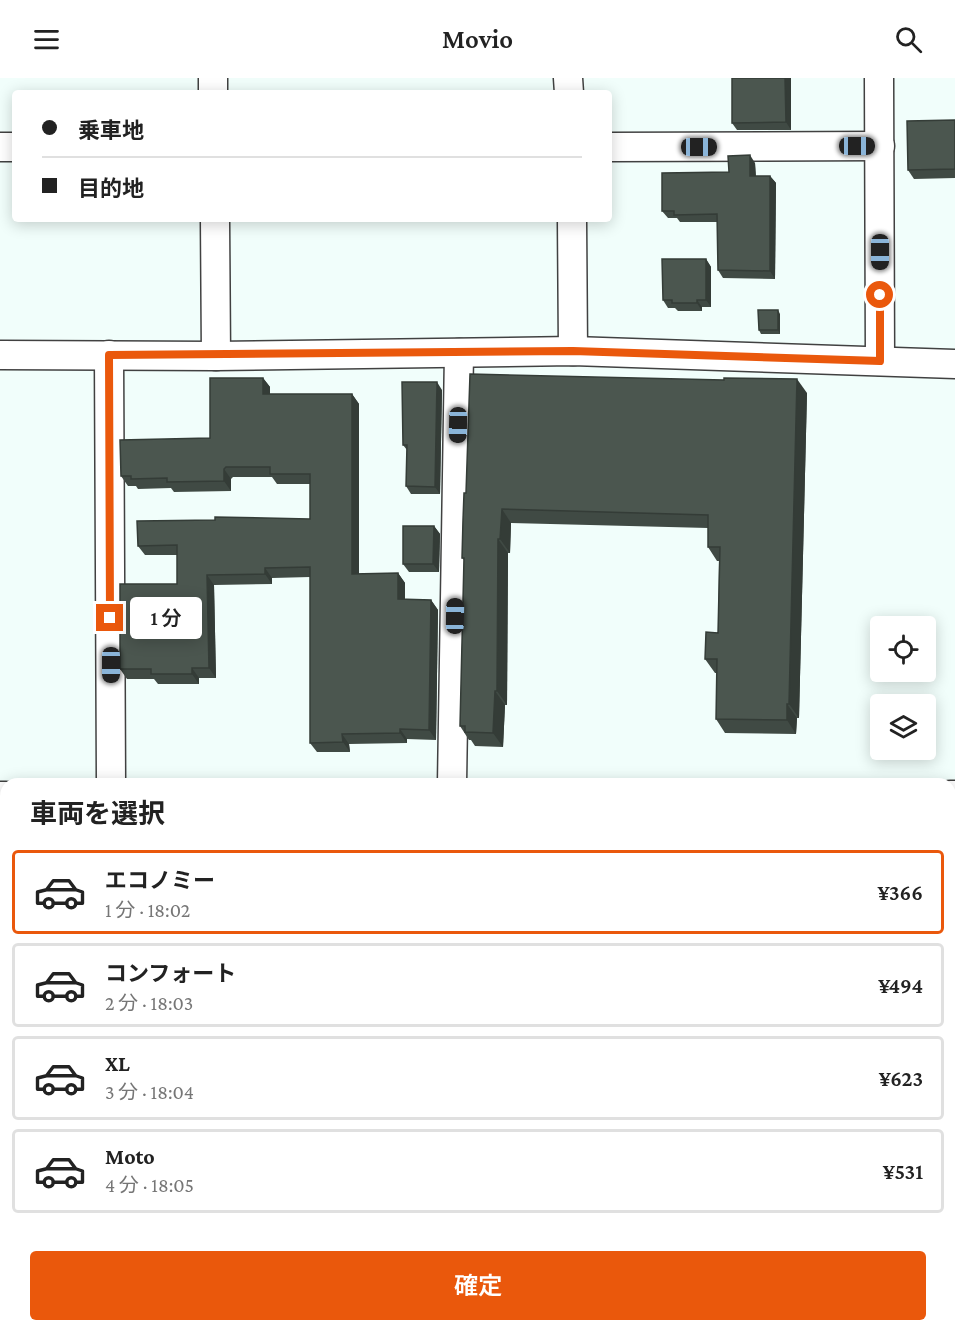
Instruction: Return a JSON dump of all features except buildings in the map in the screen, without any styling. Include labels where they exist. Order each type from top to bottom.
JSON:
[{"type":"street","points":[[879,78],[880,361]]},
{"type":"street","points":[[612,147],[880,146]]},
{"type":"street","points":[[215,222],[216,356]]},
{"type":"street","points":[[572,222],[573,351]]},
{"type":"street","points":[[0,355],[216,356],[573,351],[955,364]]},
{"type":"street","points":[[452,778],[459,353]]},
{"type":"street","points":[[109,355],[111,778]]},
{"type":"route","points":[[110,618],[109,355],[216,356],[573,351],[880,361],[880,295]]}]
